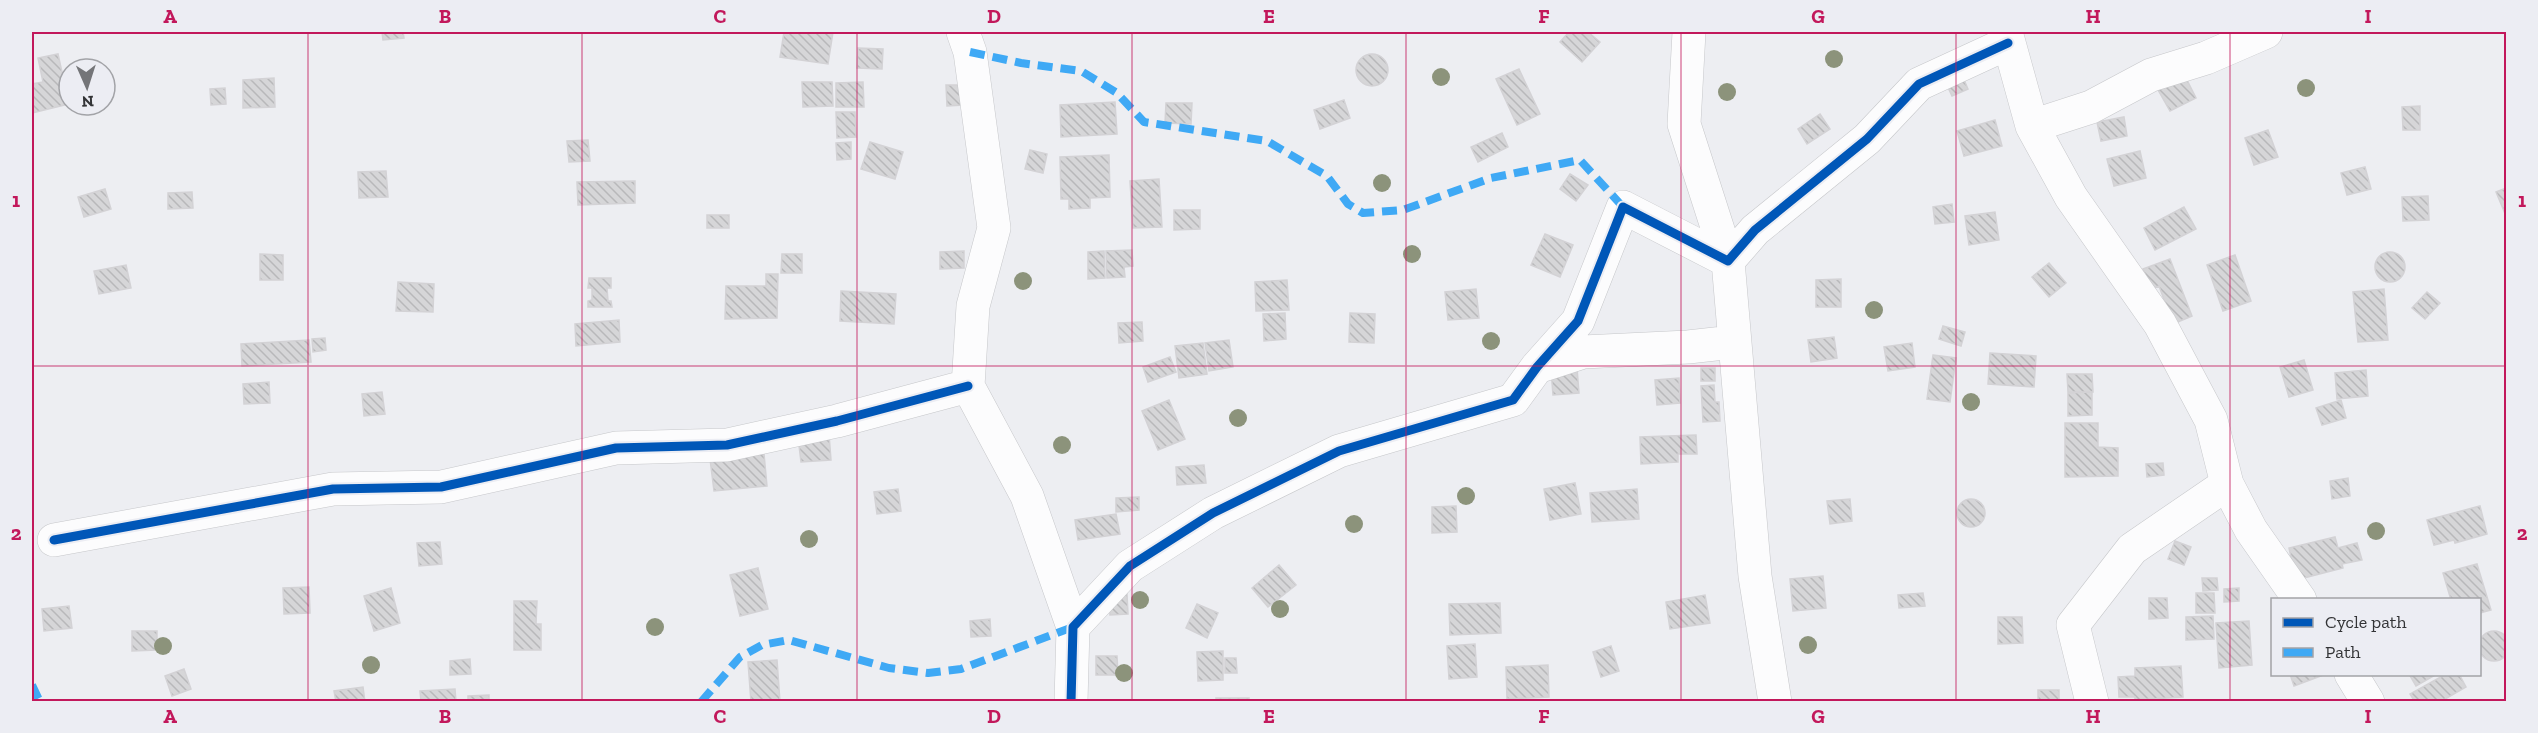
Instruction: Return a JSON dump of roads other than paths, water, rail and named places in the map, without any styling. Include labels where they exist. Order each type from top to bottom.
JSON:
[{"type":"street","points":[[963,32],[970,52],[994,228],[973,306],[968,386],[1027,496],[1073,627],[1071,702]]},
{"type":"street","points":[[1689,32],[1684,124],[1728,261],[1733,342],[1755,576],[1774,702]]},
{"type":"street","points":[[2032,126],[2091,107],[2151,75],[2206,58],[2266,32]]},
{"type":"street","points":[[1728,261],[1755,230],[1867,139],[1918,84],[2007,37],[2032,126],[2071,197],[2165,334],[2211,420],[2227,483],[2251,531],[2299,598]]},
{"type":"street","points":[[1073,627],[1130,566],[1213,513],[1339,451],[1513,400],[1537,367],[1578,321],[1623,207],[1728,261]]},
{"type":"street","points":[[1537,367],[1583,352],[1688,347],[1733,342]]},
{"type":"street","points":[[54,540],[333,489],[441,487],[616,448],[727,445],[837,421],[968,386]]},
{"type":"street","points":[[2092,702],[2073,625],[2132,549],[2227,483]]},
{"type":"street","points":[[2351,676],[2368,702]]}]
